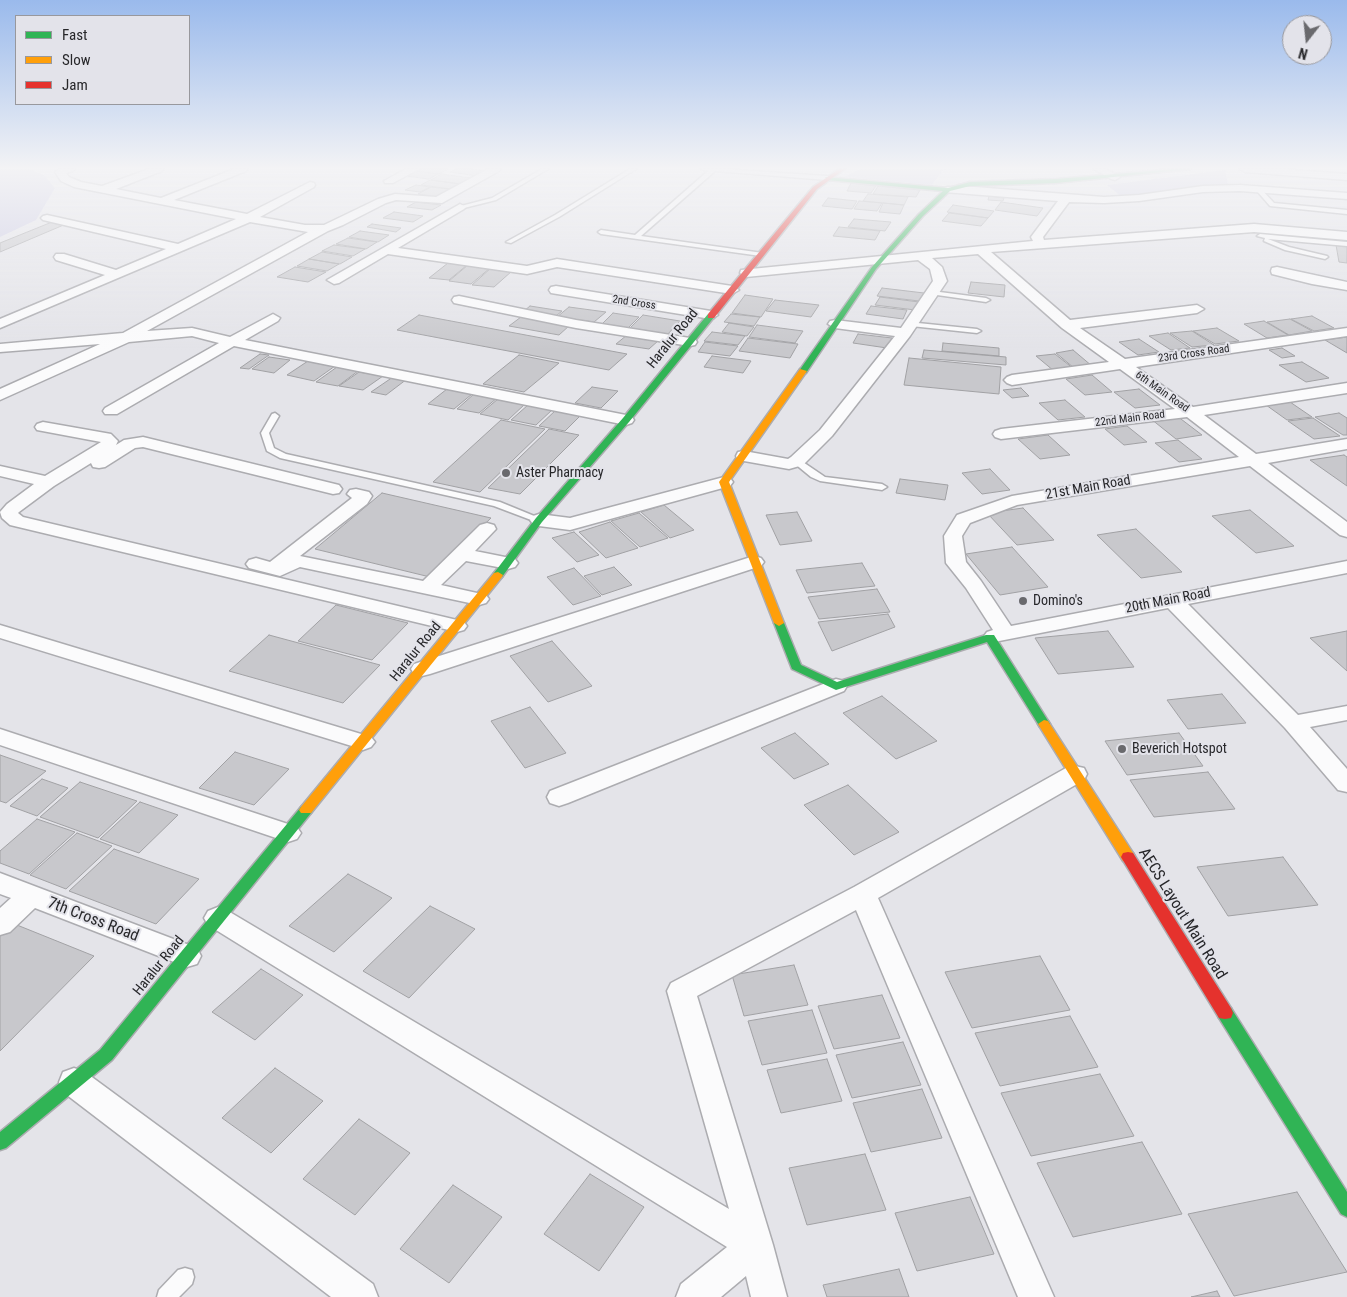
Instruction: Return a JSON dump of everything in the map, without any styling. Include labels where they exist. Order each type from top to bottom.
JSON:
[{"type":"street","points":[[98,230],[179,248]]},
{"type":"street","points":[[0,324],[222,230]]},
{"type":"street","points":[[0,396],[125,338],[322,230]]},
{"type":"street","points":[[334,280],[422,230]]},
{"type":"street","name":"Haralur Road","points":[[0,1142],[106,1055],[479,599],[539,520],[626,420],[781,230]]},
{"type":"street","points":[[539,520],[570,524],[724,482],[882,259],[908,230]]},
{"type":"street","points":[[1040,244],[1036,237],[1042,230]]},
{"type":"street","points":[[746,273],[1040,244],[1257,232],[1347,236]]},
{"type":"street","points":[[387,250],[526,270],[557,263],[732,290]]},
{"type":"street","name":"6th Main Road","points":[[981,250],[1067,325],[1190,412],[1347,531]]},
{"type":"street","points":[[744,456],[789,464],[797,461],[826,433],[908,328],[940,281],[936,267],[919,255]]},
{"type":"street","points":[[60,257],[117,274]]},
{"type":"street","points":[[1277,271],[1347,286]]},
{"type":"street","name":"2nd Cross","points":[[556,290],[711,315]]},
{"type":"street","points":[[459,300],[576,324],[690,342]]},
{"type":"street","points":[[1067,325],[1197,310]]},
{"type":"street","points":[[111,411],[273,318]]},
{"type":"street","points":[[835,324],[908,328]]},
{"type":"street","points":[[0,348],[192,332],[626,420]]},
{"type":"street","name":"23rd Cross Road","points":[[1012,380],[1347,332]]},
{"type":"street","name":"22nd Main Road","points":[[1001,434],[1190,412],[1347,388]]},
{"type":"street","points":[[43,427],[105,438],[110,441],[108,445],[48,482],[13,508],[8,514],[273,568],[283,569],[296,561],[479,599]]},
{"type":"street","points":[[22,517],[101,462],[137,442],[333,489]]},
{"type":"street","name":"21st Main Road","points":[[998,636],[974,585],[956,563],[953,536],[963,519],[1012,501],[1347,444]]},
{"type":"street","points":[[0,471],[48,482]]},
{"type":"street","points":[[724,482],[796,667],[836,686]]},
{"type":"street","points":[[273,568],[361,500],[363,496],[356,494]]},
{"type":"street","points":[[22,517],[457,626]]},
{"type":"street","points":[[427,588],[487,529]]},
{"type":"street","points":[[462,554],[508,563]]},
{"type":"street","points":[[422,669],[754,562]]},
{"type":"street","name":"20th Main Road","points":[[998,636],[1172,600],[1347,567]]},
{"type":"street","points":[[1172,600],[1293,723],[1347,784]]},
{"type":"street","points":[[0,631],[362,742]]},
{"type":"street","points":[[559,797],[836,686],[998,636]]},
{"type":"street","name":"AECS Layout Main Road","points":[[998,636],[1075,774],[1347,1208]]},
{"type":"street","points":[[1293,723],[1347,713]]},
{"type":"street","points":[[0,737],[288,833]]},
{"type":"street","points":[[769,1297],[756,1244],[681,991],[863,894],[1075,774]]},
{"type":"street","name":"7th Cross Road","points":[[0,883],[187,956]]},
{"type":"street","points":[[863,894],[1036,1297]]},
{"type":"street","points":[[0,924],[31,896]]},
{"type":"street","points":[[218,918],[756,1244]]},
{"type":"street","points":[[74,1082],[360,1297]]},
{"type":"street","points":[[694,1297],[756,1244]]},
{"type":"lane","points":[[508,242],[532,230]]},
{"type":"lane","points":[[636,237],[645,230]]},
{"type":"lane","points":[[601,232],[761,254]]},
{"type":"lane","points":[[1257,232],[1347,244]]},
{"type":"lane","points":[[1257,232],[1287,249],[1325,257]]},
{"type":"lane","points":[[932,293],[986,300]]},
{"type":"lane","points":[[908,328],[977,331]]},
{"type":"lane","points":[[275,416],[265,433],[270,449],[283,456],[497,504],[539,520]]},
{"type":"lane","points":[[797,461],[814,475],[823,479],[882,487]]},
{"type":"lane","points":[[166,1297],[185,1277]]},
{"type":"shaded area","points":[[0,230],[16,230],[0,237]]},
{"type":"building","points":[[33,230],[53,230],[0,252],[0,243]]},
{"type":"building","points":[[382,230],[399,230],[396,232]]},
{"type":"building","points":[[837,230],[880,231],[875,240],[833,236]]},
{"type":"building","points":[[360,231],[389,235],[378,242],[349,237]]},
{"type":"building","points":[[348,238],[377,242],[366,249],[336,244]]},
{"type":"building","points":[[334,245],[365,249],[353,256],[322,251]]},
{"type":"building","points":[[1336,245],[1347,246],[1347,263],[1339,262]]},
{"type":"building","points":[[322,252],[352,257],[340,264],[309,259]]},
{"type":"building","points":[[309,259],[339,264],[327,271],[297,266]]},
{"type":"building","points":[[448,263],[467,265],[449,280],[429,278]]},
{"type":"building","points":[[468,265],[490,268],[471,284],[449,281]]},
{"type":"building","points":[[295,267],[326,272],[308,282],[277,277]]},
{"type":"building","points":[[491,268],[512,271],[494,287],[472,285]]},
{"type":"building","points":[[971,282],[1005,285],[1004,297],[968,293]]},
{"type":"building","points":[[882,288],[924,293],[919,301],[877,296]]},
{"type":"building","points":[[745,295],[773,299],[761,317],[732,313]]},
{"type":"building","points":[[880,297],[919,302],[915,310],[875,305]]},
{"type":"building","points":[[775,300],[819,305],[811,317],[766,311]]},
{"type":"building","points":[[530,306],[562,311],[556,316],[524,311]]},
{"type":"building","points":[[871,306],[907,310],[903,319],[866,314]]},
{"type":"building","points":[[569,307],[606,312],[594,322],[557,317]]},
{"type":"building","points":[[613,313],[639,317],[628,328],[602,324]]},
{"type":"building","points":[[731,314],[760,317],[754,326],[724,322]]},
{"type":"building","points":[[419,315],[627,354],[609,370],[397,330]]},
{"type":"building","points":[[643,315],[680,321],[666,336],[628,330]]},
{"type":"building","points":[[1312,316],[1334,328],[1314,331],[1291,319]]},
{"type":"building","points":[[521,317],[570,325],[559,335],[509,326]]},
{"type":"building","points":[[1290,319],[1312,331],[1289,335],[1267,322]]},
{"type":"building","points":[[1264,321],[1288,335],[1267,338],[1244,324]]},
{"type":"building","points":[[729,323],[754,327],[747,336],[722,332]]},
{"type":"building","points":[[757,325],[803,331],[795,343],[749,337]]},
{"type":"building","points":[[1217,328],[1239,341],[1215,344],[1193,331]]},
{"type":"building","points":[[1192,331],[1214,345],[1192,347],[1170,333]]},
{"type":"building","points":[[712,332],[745,336],[738,345],[704,341]]},
{"type":"building","points":[[1168,333],[1190,348],[1171,350],[1149,336]]},
{"type":"building","points":[[858,334],[892,338],[887,348],[853,343]]},
{"type":"building","points":[[627,335],[659,340],[649,349],[616,344]]},
{"type":"building","points":[[1347,337],[1347,353],[1325,340]]},
{"type":"building","points":[[748,338],[798,344],[790,358],[739,351]]},
{"type":"building","points":[[1139,339],[1159,352],[1138,355],[1119,342]]},
{"type":"building","points":[[705,342],[738,346],[730,356],[698,352]]},
{"type":"building","points":[[943,343],[999,348],[999,356],[942,351]]},
{"type":"building","points":[[1282,348],[1295,356],[1282,358],[1269,350]]},
{"type":"building","points":[[924,350],[1006,357],[1006,365],[922,358]]},
{"type":"building","points":[[1073,350],[1092,366],[1074,368],[1056,353]]},
{"type":"building","points":[[260,354],[269,355],[249,369],[240,368]]},
{"type":"building","points":[[1055,354],[1074,369],[1054,371],[1036,356]]},
{"type":"building","points":[[519,355],[559,363],[524,392],[483,384]]},
{"type":"building","points":[[712,356],[751,361],[743,373],[704,367]]},
{"type":"building","points":[[269,357],[290,360],[274,373],[252,369]]},
{"type":"building","points":[[909,358],[1001,367],[999,394],[904,385]]},
{"type":"building","points":[[308,361],[335,366],[314,381],[287,375]]},
{"type":"building","points":[[1302,362],[1329,378],[1306,382],[1279,365]]},
{"type":"building","points":[[337,367],[358,371],[338,386],[316,382]]},
{"type":"building","points":[[359,372],[383,376],[363,390],[339,386]]},
{"type":"building","points":[[1092,375],[1112,392],[1085,395],[1066,379]]},
{"type":"building","points":[[393,377],[407,379],[386,395],[371,392]]},
{"type":"building","points":[[592,387],[618,391],[601,408],[575,403]]},
{"type":"building","points":[[1021,388],[1029,396],[1012,398],[1003,390]]},
{"type":"building","points":[[447,389],[472,394],[454,409],[428,404]]},
{"type":"building","points":[[1139,389],[1160,405],[1135,408],[1114,392]]},
{"type":"building","points":[[474,394],[497,398],[479,413],[457,409]]},
{"type":"building","points":[[498,399],[525,404],[508,420],[480,414]]},
{"type":"building","points":[[1065,400],[1085,417],[1058,420],[1039,403]]},
{"type":"building","points":[[1290,402],[1312,417],[1287,420],[1266,405]]},
{"type":"building","points":[[528,405],[553,409],[536,425],[511,420]]},
{"type":"building","points":[[556,410],[581,415],[565,431],[539,426]]},
{"type":"building","points":[[1339,413],[1347,418],[1347,435],[1343,435],[1315,417]]},
{"type":"building","points":[[1177,416],[1202,435],[1176,439],[1151,419]]},
{"type":"building","points":[[1313,418],[1340,436],[1314,439],[1288,421]]},
{"type":"building","points":[[501,420],[545,429],[480,492],[433,482]]},
{"type":"building","points":[[1127,426],[1147,442],[1124,445],[1105,429]]},
{"type":"building","points":[[549,429],[579,435],[520,494],[488,488]]},
{"type":"building","points":[[1048,435],[1070,455],[1040,459],[1018,439]]},
{"type":"building","points":[[1178,440],[1202,459],[1179,462],[1155,443]]},
{"type":"building","points":[[1344,455],[1347,457],[1347,486],[1310,460]]},
{"type":"building","points":[[990,469],[1010,490],[982,494],[962,473]]},
{"type":"building","points":[[900,479],[948,485],[945,500],[896,493]]},
{"type":"building","points":[[382,493],[491,518],[430,577],[315,549]]},
{"type":"building","points":[[664,505],[694,530],[670,538],[641,512]]},
{"type":"building","points":[[1023,508],[1054,540],[1017,545],[987,513]]},
{"type":"building","points":[[1250,510],[1294,546],[1256,553],[1212,516]]},
{"type":"building","points":[[797,512],[812,541],[780,545],[766,515]]},
{"type":"building","points":[[639,513],[668,538],[640,547],[611,521]]},
{"type":"building","points":[[610,522],[638,548],[606,558],[579,532]]},
{"type":"building","points":[[1136,529],[1182,572],[1141,578],[1097,535]]},
{"type":"building","points":[[574,532],[599,555],[577,562],[552,538]]},
{"type":"building","points":[[1012,547],[1048,587],[1000,595],[966,554]]},
{"type":"building","points":[[862,563],[875,586],[807,593],[796,570]]},
{"type":"building","points":[[614,567],[632,585],[602,595],[584,576]]},
{"type":"building","points":[[574,568],[601,596],[573,605],[547,577]]},
{"type":"building","points":[[877,589],[890,612],[819,619],[808,597]]},
{"type":"building","points":[[336,605],[408,623],[372,660],[298,641]]},
{"type":"building","points":[[888,614],[895,627],[832,651],[818,622]]},
{"type":"building","points":[[1108,631],[1134,667],[1058,674],[1035,638]]},
{"type":"building","points":[[1347,631],[1347,671],[1310,638]]},
{"type":"building","points":[[269,635],[380,665],[343,703],[229,671]]},
{"type":"building","points":[[552,641],[592,686],[548,702],[510,656]]},
{"type":"building","points":[[1222,694],[1246,723],[1188,729],[1167,700]]},
{"type":"building","points":[[882,696],[937,741],[896,759],[843,713]]},
{"type":"building","points":[[530,707],[566,753],[525,768],[491,721]]},
{"type":"building","points":[[795,733],[829,764],[794,779],[761,748]]},
{"type":"building","points":[[1179,733],[1203,766],[1127,775],[1105,741]]},
{"type":"building","points":[[235,752],[289,769],[254,805],[199,788]]},
{"type":"building","points":[[0,755],[46,771],[6,803],[0,801]]},
{"type":"building","points":[[1208,772],[1235,809],[1154,817],[1130,780]]},
{"type":"building","points":[[42,779],[68,788],[37,816],[10,806]]},
{"type":"building","points":[[80,782],[137,801],[98,838],[40,817]]},
{"type":"building","points":[[848,785],[899,832],[854,855],[804,805]]},
{"type":"building","points":[[140,802],[178,815],[139,853],[100,839]]},
{"type":"building","points":[[37,819],[75,832],[29,874],[0,863],[0,851]]},
{"type":"building","points":[[77,833],[112,846],[66,889],[30,875]]},
{"type":"building","points":[[114,849],[199,879],[156,924],[69,891]]},
{"type":"building","points":[[1283,857],[1318,905],[1228,916],[1197,867]]},
{"type":"building","points":[[348,874],[392,898],[334,952],[289,926]]},
{"type":"building","points":[[430,906],[475,929],[409,998],[363,971]]},
{"type":"building","points":[[12,923],[94,956],[0,1051],[0,935]]},
{"type":"building","points":[[1040,956],[1070,1010],[972,1028],[945,972]]},
{"type":"building","points":[[794,965],[808,1005],[744,1016],[732,975]]},
{"type":"building","points":[[261,969],[303,995],[255,1040],[212,1012]]},
{"type":"building","points":[[882,995],[900,1038],[834,1049],[818,1006]]},
{"type":"building","points":[[812,1010],[827,1053],[762,1065],[748,1021]]},
{"type":"building","points":[[1070,1016],[1098,1067],[1000,1086],[975,1033]]},
{"type":"building","points":[[903,1042],[921,1085],[852,1098],[836,1055]]},
{"type":"building","points":[[827,1059],[842,1101],[781,1113],[767,1070]]},
{"type":"building","points":[[275,1068],[323,1101],[271,1153],[222,1118]]},
{"type":"building","points":[[1100,1074],[1134,1136],[1031,1156],[1001,1093]]},
{"type":"building","points":[[922,1089],[942,1138],[871,1152],[853,1103]]},
{"type":"building","points":[[359,1119],[410,1153],[355,1215],[303,1179]]},
{"type":"building","points":[[1142,1142],[1182,1214],[1073,1237],[1037,1163]]},
{"type":"building","points":[[865,1154],[886,1210],[807,1225],[789,1168]]},
{"type":"building","points":[[590,1174],[644,1207],[599,1271],[544,1234]]},
{"type":"building","points":[[453,1185],[502,1217],[449,1283],[400,1249]]},
{"type":"building","points":[[1297,1192],[1347,1272],[1234,1296],[1188,1214]]},
{"type":"building","points":[[970,1197],[994,1254],[917,1271],[895,1213]]},
{"type":"building","points":[[899,1269],[909,1297],[827,1297],[823,1285]]},
{"type":"building","points":[[1217,1291],[1220,1297],[1191,1297]]},
{"type":"traffic: fast","points":[[803,371],[874,268],[908,230]]},
{"type":"traffic: fast","points":[[498,575],[539,520],[626,420],[711,316]]},
{"type":"traffic: fast","points":[[779,623],[796,667],[836,686],[990,637],[1044,724]]},
{"type":"traffic: fast","points":[[0,1142],[106,1055],[306,810]]},
{"type":"traffic: fast","points":[[1225,1013],[1347,1208]]},
{"type":"traffic: slow","points":[[779,623],[724,482],[803,371]]},
{"type":"traffic: slow","points":[[306,810],[498,575]]},
{"type":"traffic: slow","points":[[1044,724],[1128,857]]},
{"type":"traffic: jam","points":[[711,316],[781,230]]},
{"type":"traffic: jam","points":[[1128,857],[1225,1013]]},
{"type":"place","name":"Aster Pharmacy","points":[[506,473]]},
{"type":"place","name":"Domino's","points":[[1023,601]]},
{"type":"place","name":"Beverich Hotspot","points":[[1122,749]]}]
